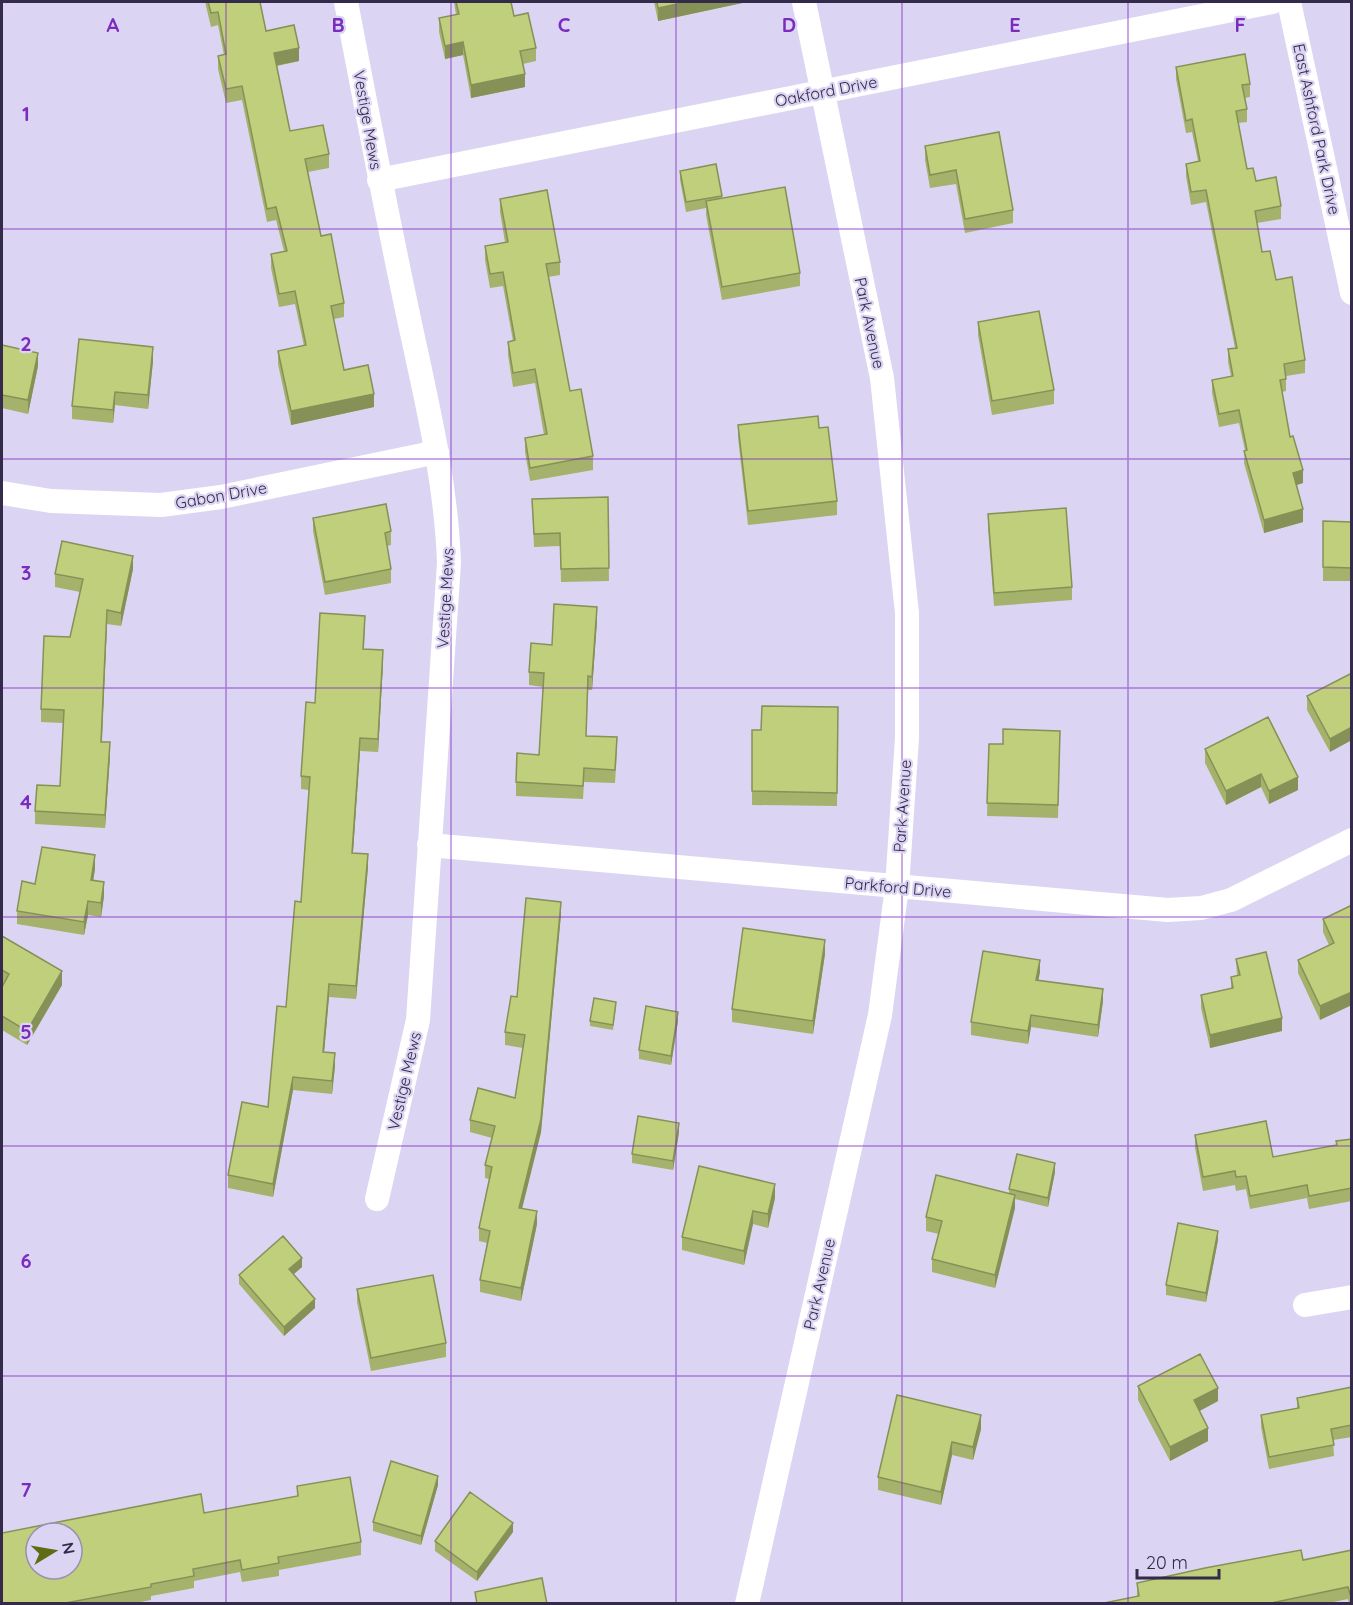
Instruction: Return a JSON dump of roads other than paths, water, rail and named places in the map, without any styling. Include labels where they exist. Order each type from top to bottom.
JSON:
[{"type":"street","name":"Vestige Mews","points":[[346,2],[379,180],[437,452],[447,511],[449,563],[418,1020],[377,1199]]},
{"type":"street","name":"Park Avenue","points":[[747,1604],[880,1015],[897,886],[907,716],[907,613],[882,378],[804,2]]},
{"type":"street","name":"Oakford Drive","points":[[379,180],[1272,2]]},
{"type":"street","name":"East Ashford Park Drive","points":[[1289,2],[1352,292]]},
{"type":"street","name":"Gabon Drive","points":[[2,493],[51,501],[161,505],[221,497],[437,452]]},
{"type":"street","name":"Parkford Drive","points":[[429,844],[1168,910],[1201,908],[1231,900],[1352,840]]},
{"type":"street","points":[[1305,1305],[1352,1298]]}]
